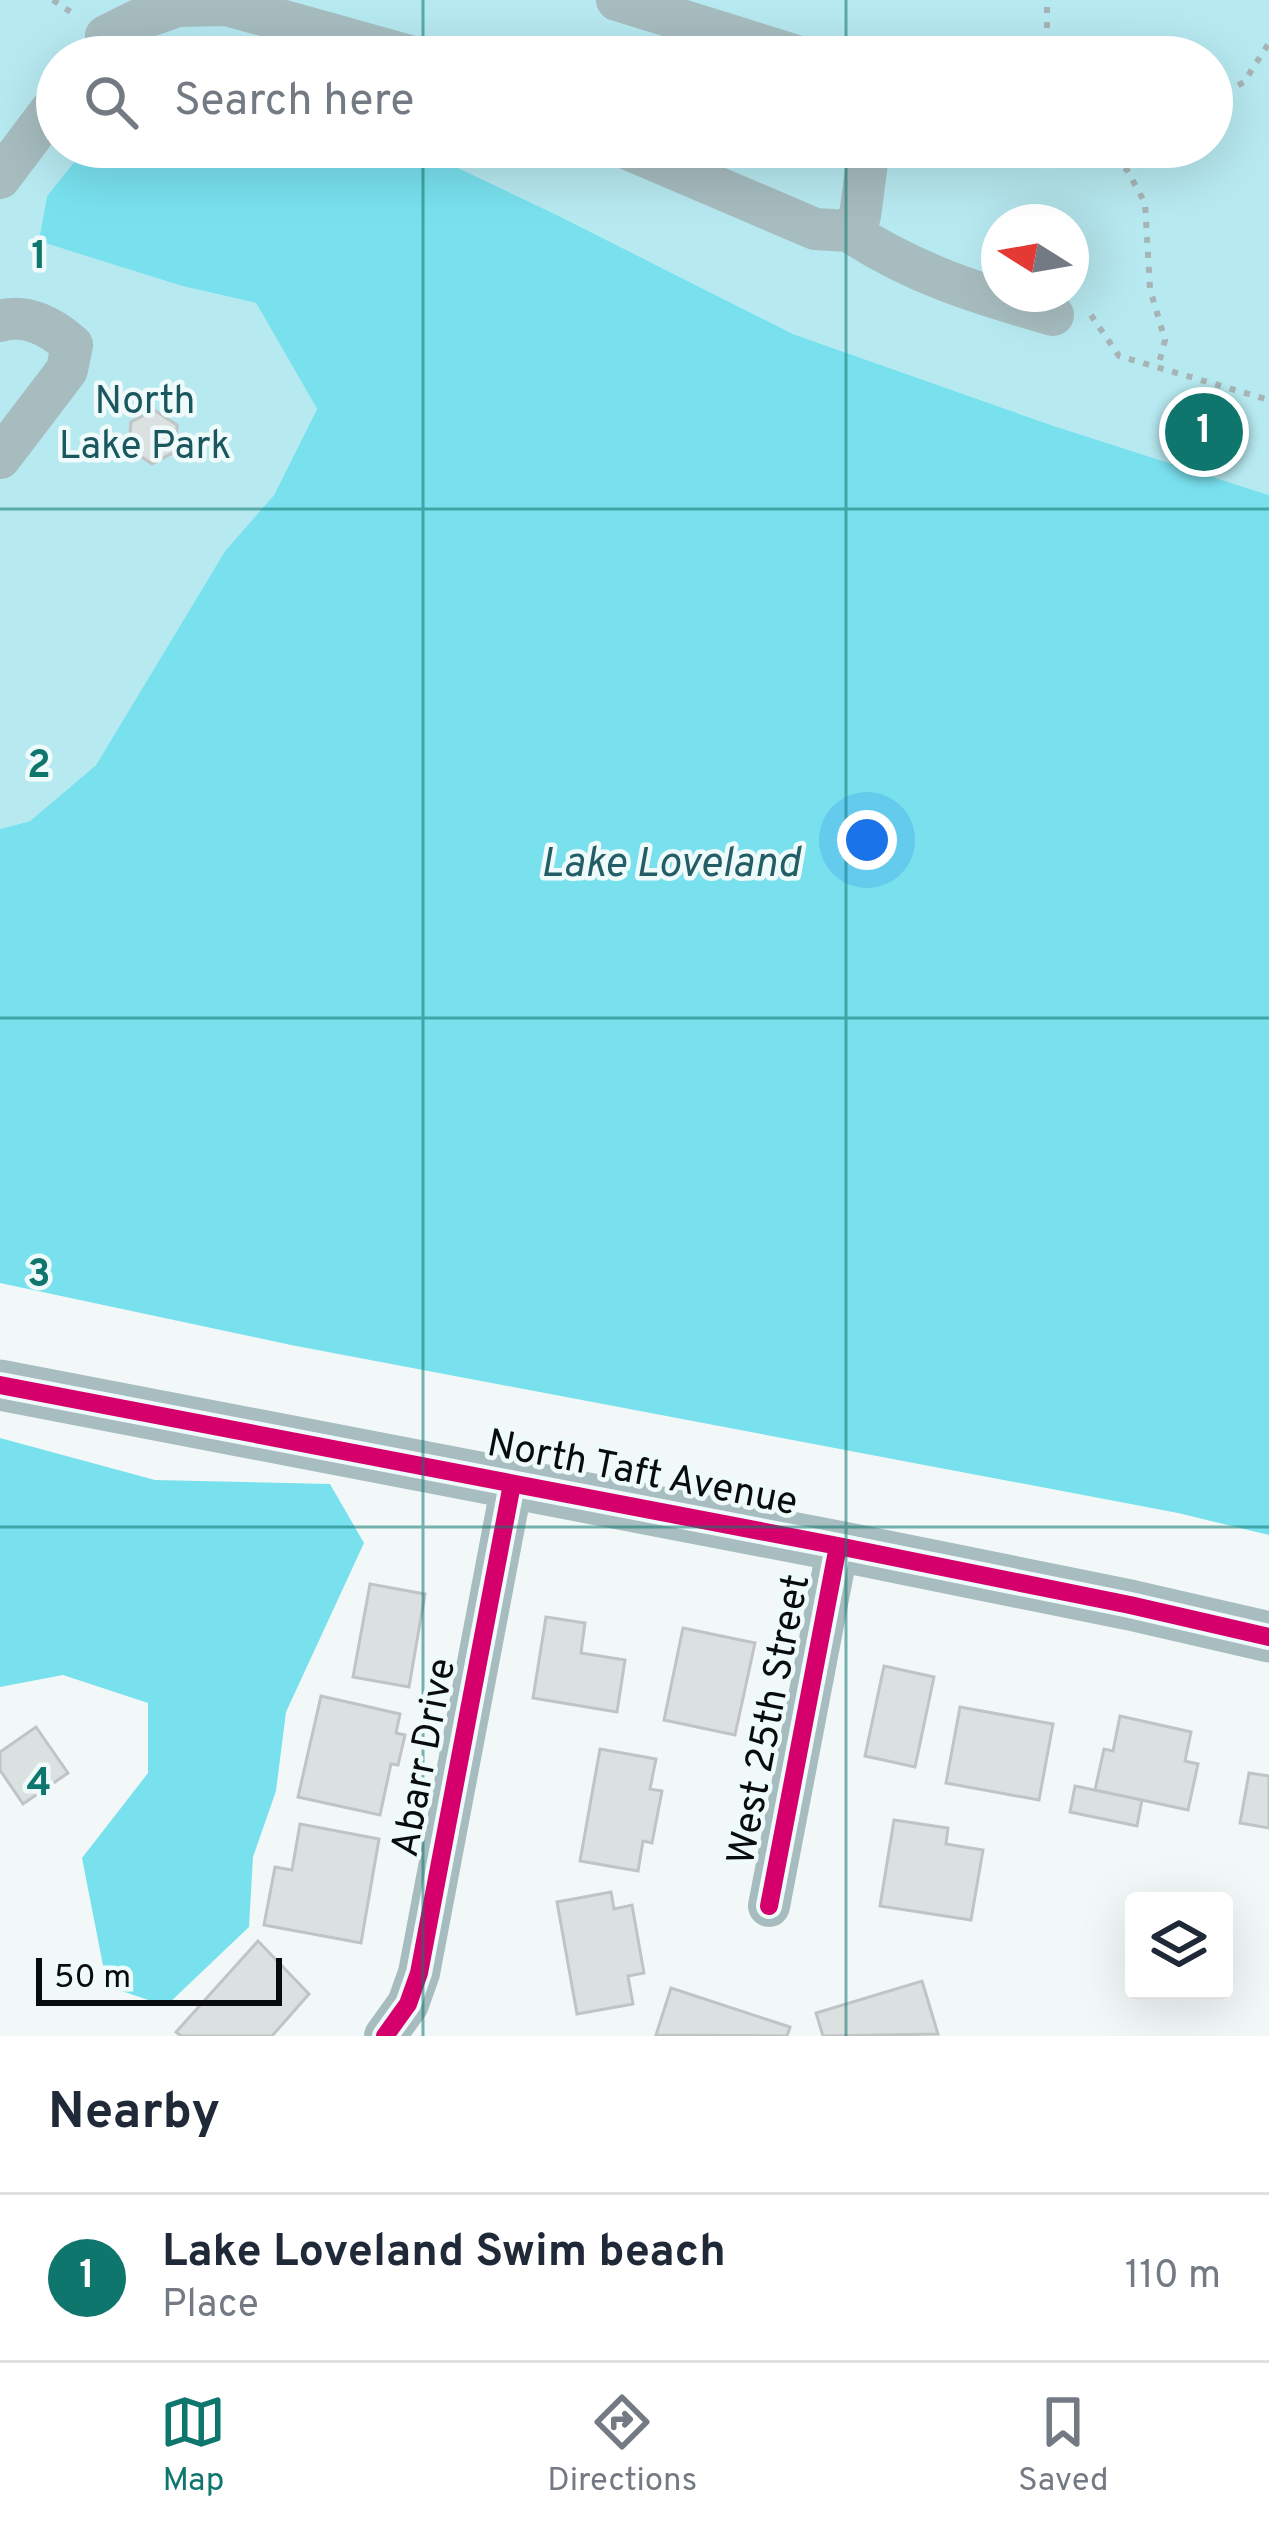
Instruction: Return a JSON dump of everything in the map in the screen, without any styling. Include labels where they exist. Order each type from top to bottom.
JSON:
[{"type":"main road","name":"North Taft Avenue","points":[[0,1385],[838,1546],[1269,1637]]},
{"type":"street","points":[[616,0],[732,36]]},
{"type":"street","points":[[108,31],[178,6],[219,2],[339,36]]},
{"type":"street","points":[[0,178],[36,130]]},
{"type":"street","points":[[672,168],[815,229],[849,231],[886,256],[965,290],[1053,315]]},
{"type":"street","points":[[849,231],[860,216],[866,168]]},
{"type":"street","points":[[0,321],[16,316],[57,331],[72,345],[67,370],[0,458]]},
{"type":"street","name":"Abarr Drive","points":[[385,2036],[408,2004],[419,1973],[512,1484]]},
{"type":"street","name":"West 25th Street","points":[[769,1906],[838,1546]]},
{"type":"path","points":[[1047,36],[1048,0]]},
{"type":"path","points":[[1233,88],[1244,82],[1269,43]]},
{"type":"path","points":[[1124,168],[1145,203],[1150,289],[1165,340],[1158,367]]},
{"type":"path","points":[[1053,315],[1072,309],[1094,317],[1118,356],[1269,400]]},
{"type":"green space","name":"North Lake Park","points":[[0,0],[1269,0],[1269,495],[793,334],[458,168],[1233,168],[1233,36],[36,36],[36,168],[69,168],[47,196],[40,240],[182,286],[256,303],[317,409],[274,495],[225,551],[96,765],[30,821],[0,829]]},
{"type":"water","name":"Lake Loveland","points":[[69,168],[458,168],[793,334],[1269,495],[1269,1535],[1178,1513],[291,1345],[0,1283],[0,829],[30,821],[96,765],[225,551],[274,495],[317,409],[256,303],[182,286],[39,241],[47,196]]},
{"type":"water","points":[[0,1438],[155,1480],[330,1484],[364,1543],[286,1712],[276,1791],[253,1857],[249,1927],[166,2006],[107,1986],[82,1858],[148,1773],[148,1703],[63,1675],[0,1687]]},
{"type":"building","points":[[154,410],[177,425],[176,451],[152,464],[129,448],[131,422]]},
{"type":"building","points":[[370,1584],[425,1594],[409,1687],[353,1677]]},
{"type":"building","points":[[546,1617],[585,1623],[581,1653],[625,1660],[617,1712],[533,1698]]},
{"type":"building","points":[[683,1628],[755,1643],[735,1735],[664,1720]]},
{"type":"building","points":[[884,1666],[934,1677],[915,1767],[865,1756]]},
{"type":"building","points":[[321,1696],[400,1714],[396,1733],[405,1735],[398,1765],[391,1764],[380,1815],[298,1797]]},
{"type":"building","points":[[960,1707],[1053,1724],[1039,1800],[946,1783]]},
{"type":"building","points":[[1120,1716],[1191,1732],[1185,1761],[1198,1764],[1188,1810],[1095,1790],[1104,1749],[1113,1751]]},
{"type":"building","points":[[36,1727],[68,1773],[23,1804],[0,1770],[0,1752]]},
{"type":"building","points":[[600,1749],[656,1759],[650,1789],[662,1791],[652,1843],[643,1841],[638,1871],[580,1861]]},
{"type":"building","points":[[1249,1773],[1269,1776],[1269,1828],[1240,1823]]},
{"type":"building","points":[[1075,1786],[1142,1800],[1137,1826],[1070,1812]]},
{"type":"building","points":[[894,1820],[948,1828],[946,1844],[983,1850],[971,1920],[880,1906]]},
{"type":"building","points":[[300,1824],[379,1839],[361,1943],[264,1925],[275,1867],[292,1870]]},
{"type":"building","points":[[611,1892],[614,1909],[632,1905],[644,1973],[628,1976],[633,2004],[577,2014],[557,1902]]},
{"type":"building","points":[[258,1941],[309,1994],[272,2036],[181,2036],[176,2032]]},
{"type":"building","points":[[922,1981],[938,2034],[823,2036],[816,2013]]},
{"type":"building","points":[[671,1988],[790,2027],[787,2036],[656,2035]]},
{"type":"cycle path","points":[[0,1385],[838,1546],[1269,1637]]},
{"type":"cycle path","points":[[385,2036],[408,2004],[419,1973],[512,1484]]},
{"type":"cycle path","points":[[769,1906],[838,1546]]},
{"type":"place","name":"Lake Loveland Swim beach","points":[[1204,432]]}]
